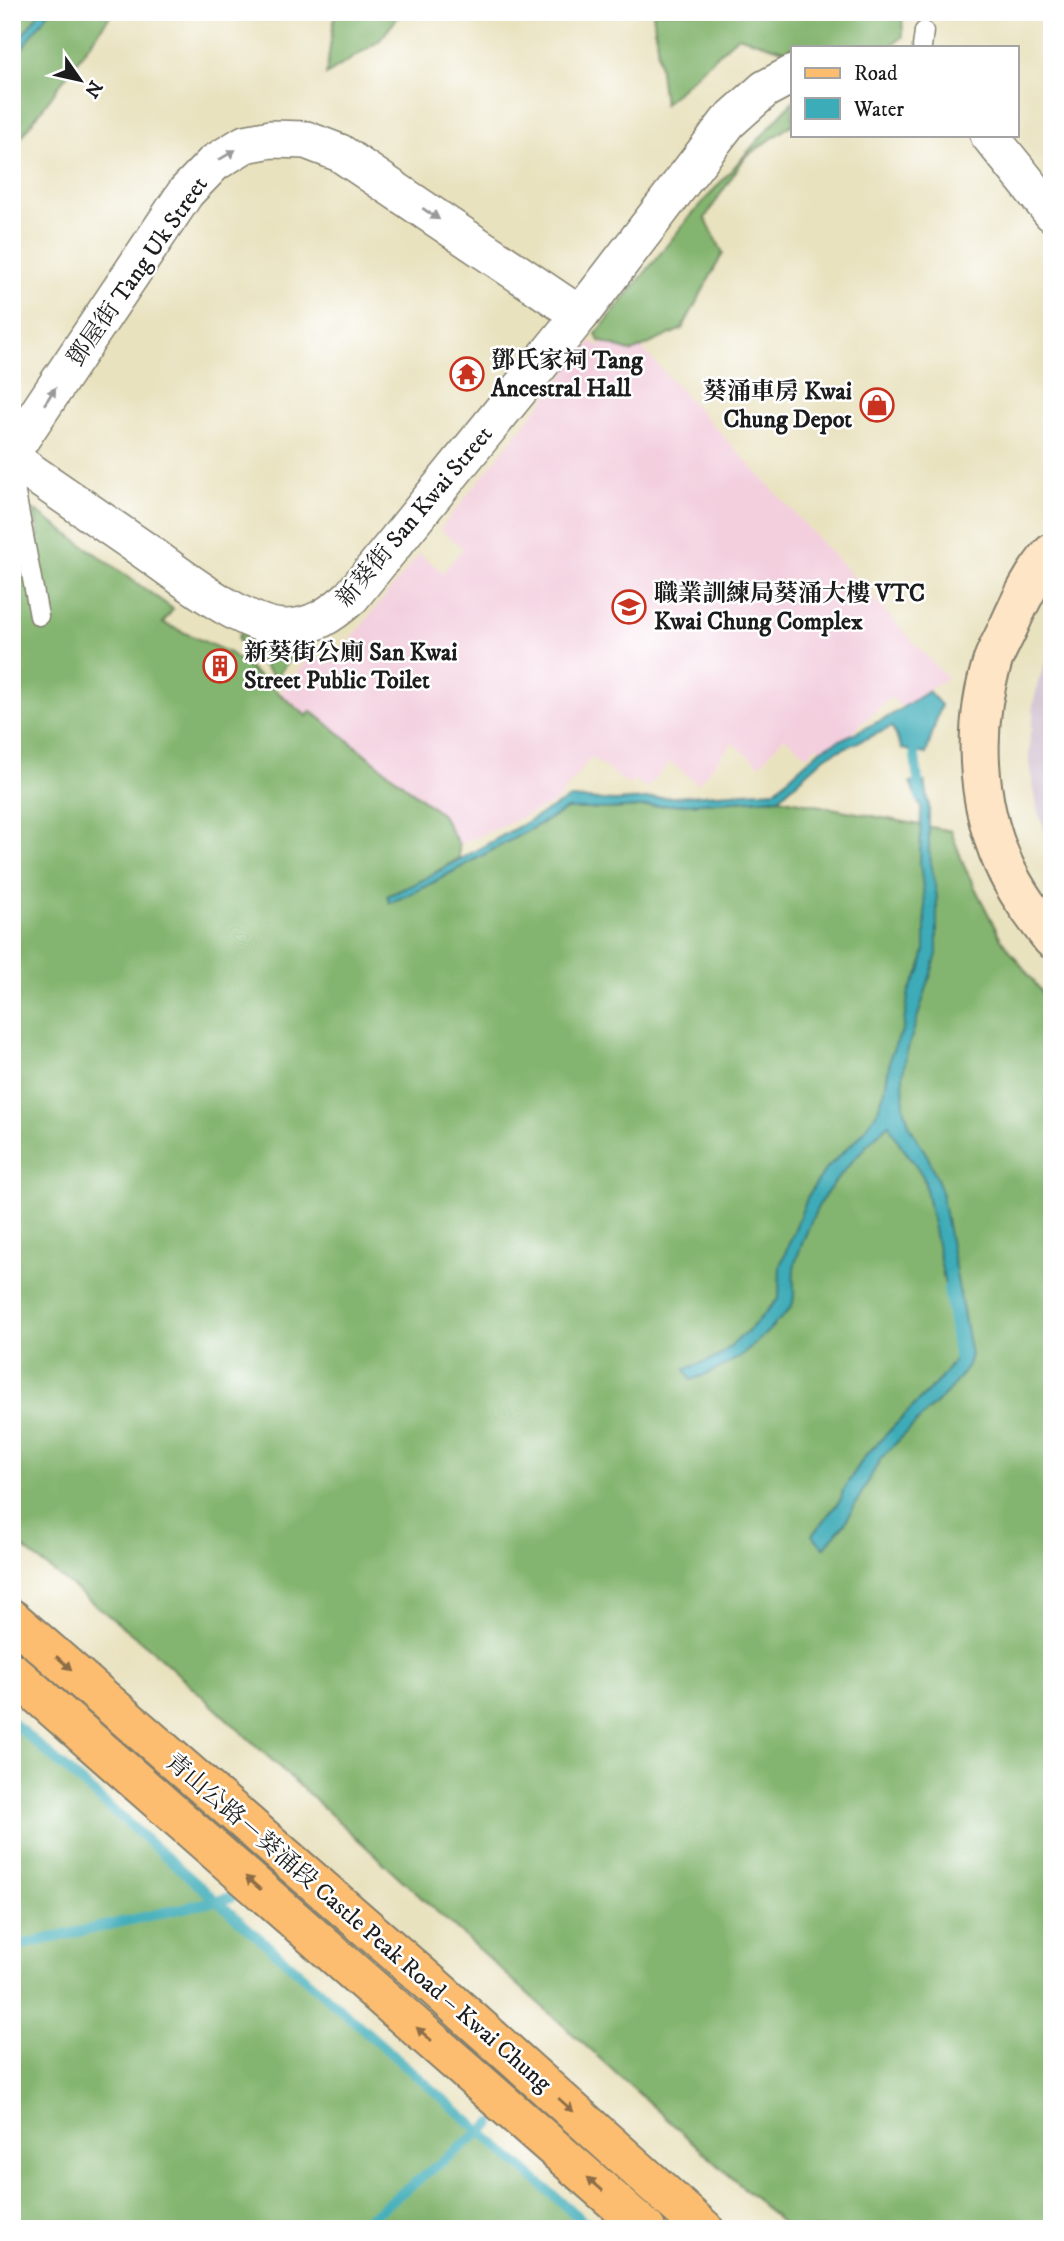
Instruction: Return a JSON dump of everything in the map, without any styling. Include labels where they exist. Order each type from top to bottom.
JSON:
[{"type":"main road","name":"青山公路－葵涌段 Castle Peak Road – Kwai Chung","points":[[12,1619],[437,1989],[704,2229]]},
{"type":"main road","name":"青山公路－葵涌段 Castle Peak Road – Kwai Chung","points":[[12,1672],[646,2229]]},
{"type":"street","name":"新葵街 San Kwai Street","points":[[12,459],[217,600],[259,623],[284,628],[307,625],[332,614],[351,597],[580,315],[728,122],[765,89],[791,75]]},
{"type":"street","points":[[990,136],[1052,213]]},
{"type":"street","name":"鄧屋街 Tang Uk Street","points":[[12,453],[186,192],[214,163],[245,144],[271,139],[306,141],[340,153],[580,315]]},
{"type":"street","points":[[1052,553],[1019,603],[993,660],[980,737],[983,793],[997,848],[1004,866],[1031,912],[1052,939]]},
{"type":"lane","points":[[12,472],[39,617]]},
{"type":"shaded area","name":"職業訓練局葵涌大樓 VTC Kwai Chung Complex","points":[[612,316],[947,678],[902,707],[891,697],[850,734],[821,749],[816,746],[808,756],[784,737],[760,765],[732,743],[698,784],[670,762],[647,789],[634,779],[629,785],[591,757],[556,802],[459,845],[442,815],[311,711],[307,716],[279,695],[312,653],[330,665],[419,554],[443,572],[463,548],[440,529],[591,341],[600,347]]},
{"type":"shaded area","points":[[1052,645],[1052,850],[1038,812],[1029,761],[1034,713],[1032,710],[1038,682]]},
{"type":"green space","points":[[12,12],[113,12],[12,150]]},
{"type":"green space","points":[[335,12],[402,12],[379,41],[326,75]]},
{"type":"green space","points":[[653,12],[902,12],[903,37],[890,46],[791,46],[791,63],[790,52],[738,36],[664,104]]},
{"type":"green space","points":[[791,103],[791,125],[745,157],[705,218],[723,253],[682,329],[632,352],[599,341],[596,334],[688,219]]},
{"type":"green space","points":[[34,510],[173,609],[163,623],[230,653],[307,716],[311,711],[442,815],[459,845],[459,858],[417,883],[387,896],[423,888],[567,809],[608,809],[779,798],[951,831],[965,868],[1001,939],[1052,1005],[1052,2229],[789,2229],[425,1901],[152,1650],[12,1539],[12,523],[15,540],[39,536]]},
{"type":"green space","points":[[240,633],[306,640],[275,678],[238,640]]},
{"type":"green space","points":[[12,1722],[592,2229],[12,2229]]},
{"type":"water","points":[[40,12],[49,12],[12,62],[12,49]]},
{"type":"water","points":[[928,691],[941,705],[926,754],[902,749],[892,727],[826,756],[779,798],[608,809],[567,809],[423,888],[390,903],[387,896],[417,883],[570,798],[615,801],[775,790],[821,749],[888,717]]},
{"type":"water","points":[[925,782],[929,805],[929,850],[937,897],[937,954],[906,1055],[903,1075],[904,1107],[910,1127],[928,1157],[940,1186],[971,1355],[968,1365],[952,1387],[881,1458],[845,1523],[824,1548],[812,1535],[841,1499],[843,1490],[865,1456],[941,1378],[954,1360],[956,1340],[924,1179],[896,1139],[889,1124],[844,1171],[819,1206],[795,1264],[793,1301],[788,1311],[754,1344],[717,1370],[691,1380],[685,1369],[718,1357],[779,1298],[780,1266],[808,1196],[825,1170],[861,1135],[877,1112],[885,1090],[891,1054],[903,1029],[909,991],[920,971],[925,950],[925,905],[920,863],[921,808],[910,783]]},
{"type":"waterway","points":[[913,740],[920,797]]},
{"type":"waterway","points":[[948,1288],[959,1362]]},
{"type":"waterway","points":[[12,1722],[592,2229]]},
{"type":"waterway","points":[[12,1947],[232,1897]]},
{"type":"waterway","points":[[355,2229],[492,2123]]},
{"type":"place","name":"鄧氏家祠 Tang Ancestral Hall","points":[[467,374]]},
{"type":"place","name":"葵涌車房 Kwai Chung Depot","points":[[877,405]]},
{"type":"place","name":"職業訓練局葵涌大樓 VTC Kwai Chung Complex","points":[[629,607]]},
{"type":"place","name":"新葵街公廁 San Kwai Street Public Toilet","points":[[220,666]]}]
